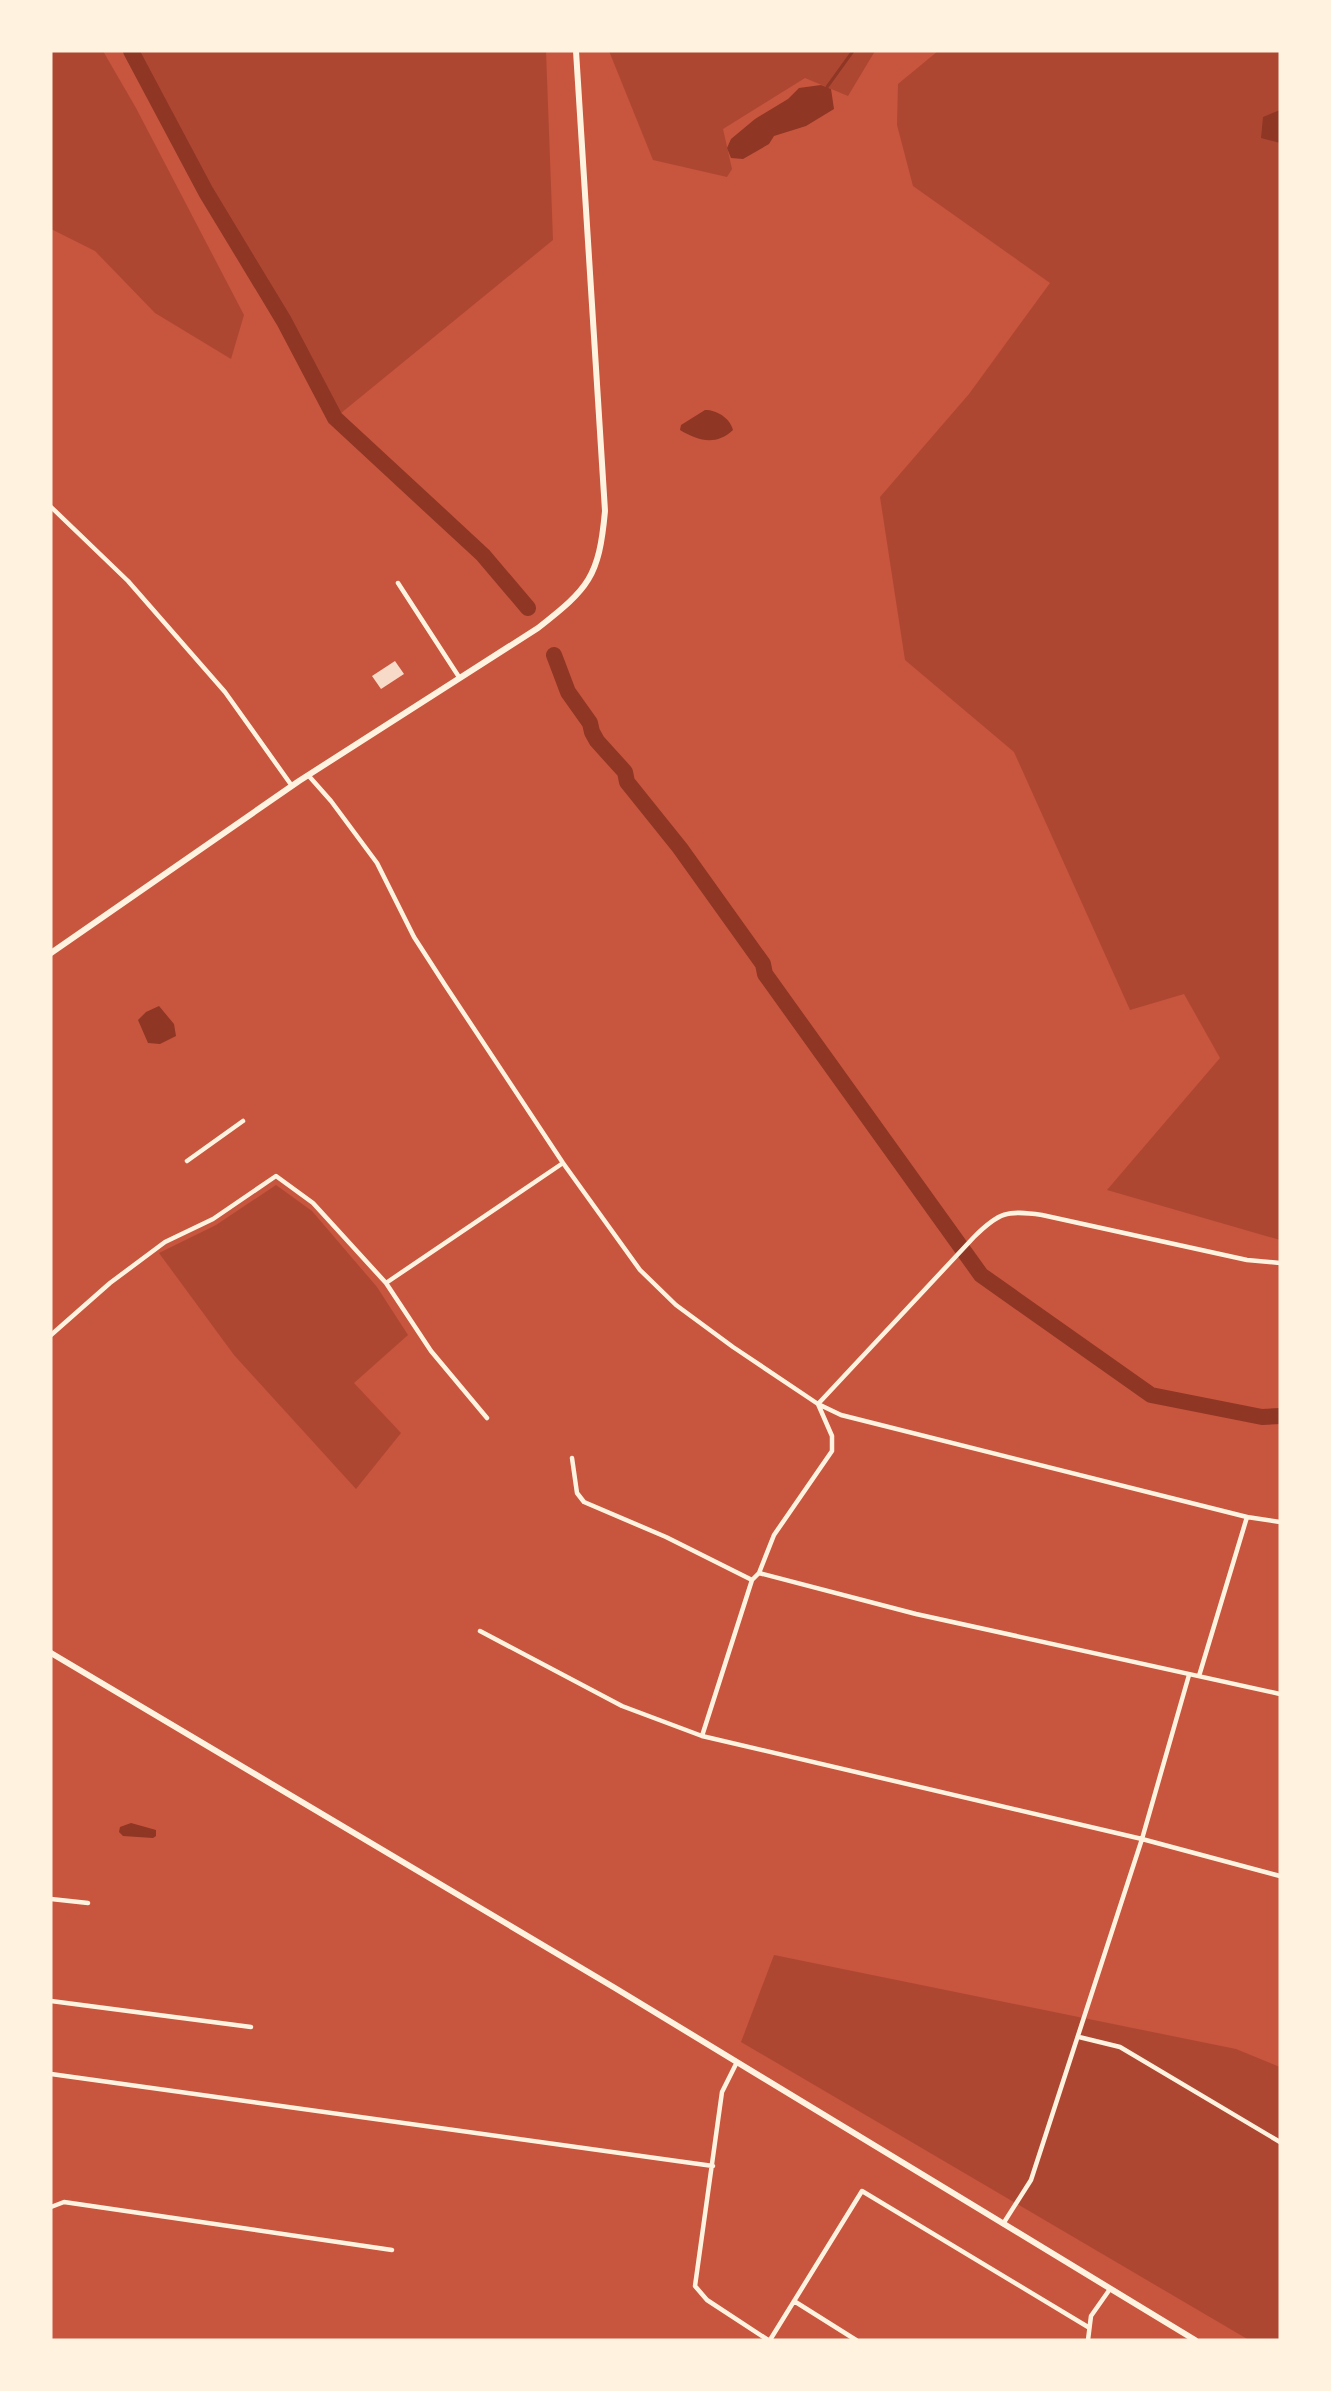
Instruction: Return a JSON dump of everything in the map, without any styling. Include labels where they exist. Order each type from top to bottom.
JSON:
[{"type":"main road","points":[[51,952],[308,775],[538,628],[569,604],[588,580],[601,550],[605,511],[576,51]]},
{"type":"main road","points":[[51,1653],[737,2062],[1195,2340]]},
{"type":"street","points":[[51,507],[128,580],[218,683],[292,786]]},
{"type":"street","points":[[398,583],[459,677]]},
{"type":"street","points":[[308,775],[331,801],[377,863],[414,937],[563,1164],[627,1254],[676,1305],[733,1347],[818,1404],[841,1415],[918,1436],[989,1450],[1247,1517],[1280,1522]]},
{"type":"street","points":[[187,1161],[243,1121]]},
{"type":"street","points":[[386,1283],[563,1164]]},
{"type":"street","points":[[51,1335],[110,1283],[165,1242],[213,1219],[276,1176],[313,1203],[386,1283],[431,1352],[487,1418]]},
{"type":"street","points":[[818,1404],[924,1288],[988,1223],[1013,1211],[1042,1215],[1247,1260],[1280,1263]]},
{"type":"street","points":[[702,1736],[752,1580],[759,1573],[774,1535],[832,1451],[832,1436],[818,1404]]},
{"type":"street","points":[[572,1458],[577,1493],[584,1502],[666,1536],[752,1580]]},
{"type":"street","points":[[1199,1676],[1247,1517]]},
{"type":"street","points":[[759,1573],[916,1614],[1189,1676],[1199,1676],[1280,1694]]},
{"type":"street","points":[[480,1631],[622,1707],[702,1736],[1142,1839],[1280,1876]]},
{"type":"street","points":[[1003,2224],[1031,2180],[1142,1839],[1189,1676]]},
{"type":"street","points":[[51,1899],[88,1903]]},
{"type":"street","points":[[51,2001],[251,2027]]},
{"type":"street","points":[[1079,2037],[1120,2047],[1280,2142]]},
{"type":"street","points":[[737,2062],[722,2092],[695,2286],[707,2300],[769,2340],[862,2191],[1088,2327]]},
{"type":"street","points":[[51,2074],[713,2166]]},
{"type":"street","points":[[51,2206],[64,2202],[392,2250]]},
{"type":"street","points":[[1088,2340],[1091,2316],[1110,2289]]},
{"type":"street","points":[[794,2301],[856,2340]]},
{"type":"shaded area","points":[[51,51],[103,51],[136,108],[244,315],[231,359],[155,313],[95,251],[51,229]]},
{"type":"shaded area","points":[[131,51],[546,51],[553,240],[335,418],[284,321],[206,192]]},
{"type":"shaded area","points":[[609,51],[875,51],[848,96],[805,78],[723,129],[732,169],[727,177],[653,160]]},
{"type":"shaded area","points":[[938,51],[1280,51],[1280,1240],[1107,1190],[1220,1058],[1184,994],[1130,1010],[1014,752],[905,660],[880,497],[969,394],[1050,283],[913,186],[897,125],[898,84]]},
{"type":"shaded area","points":[[821,85],[831,89],[834,109],[806,126],[774,136],[769,144],[743,159],[731,158],[727,148],[731,139],[755,119],[788,99],[799,88]]},
{"type":"shaded area","points":[[1280,110],[1280,143],[1261,138],[1263,117]]},
{"type":"shaded area","points":[[705,410],[714,411],[722,416],[733,430],[720,438],[707,440],[693,437],[680,430],[681,425]]},
{"type":"shaded area","points":[[159,1006],[174,1024],[176,1036],[160,1044],[148,1043],[138,1020],[146,1012]]},
{"type":"shaded area","points":[[276,1185],[312,1211],[377,1287],[408,1335],[354,1383],[401,1433],[356,1489],[234,1355],[159,1253],[216,1225]]},
{"type":"shaded area","points":[[131,1823],[156,1830],[156,1836],[153,1838],[123,1836],[119,1832],[120,1827]]},
{"type":"shaded area","points":[[774,1955],[1236,2049],[1280,2067],[1280,2340],[1249,2340],[741,2042]]},
{"type":"building","points":[[395,661],[404,674],[381,689],[372,676]]},
{"type":"waterway","points":[[131,51],[206,192],[284,321],[335,418],[483,555],[528,608]]},
{"type":"waterway","points":[[827,87],[853,51]]},
{"type":"waterway","points":[[554,655],[568,692],[590,723],[597,741],[625,772],[627,782],[680,848],[763,964],[765,974],[981,1275],[1151,1395],[1262,1417],[1280,1416]]}]
